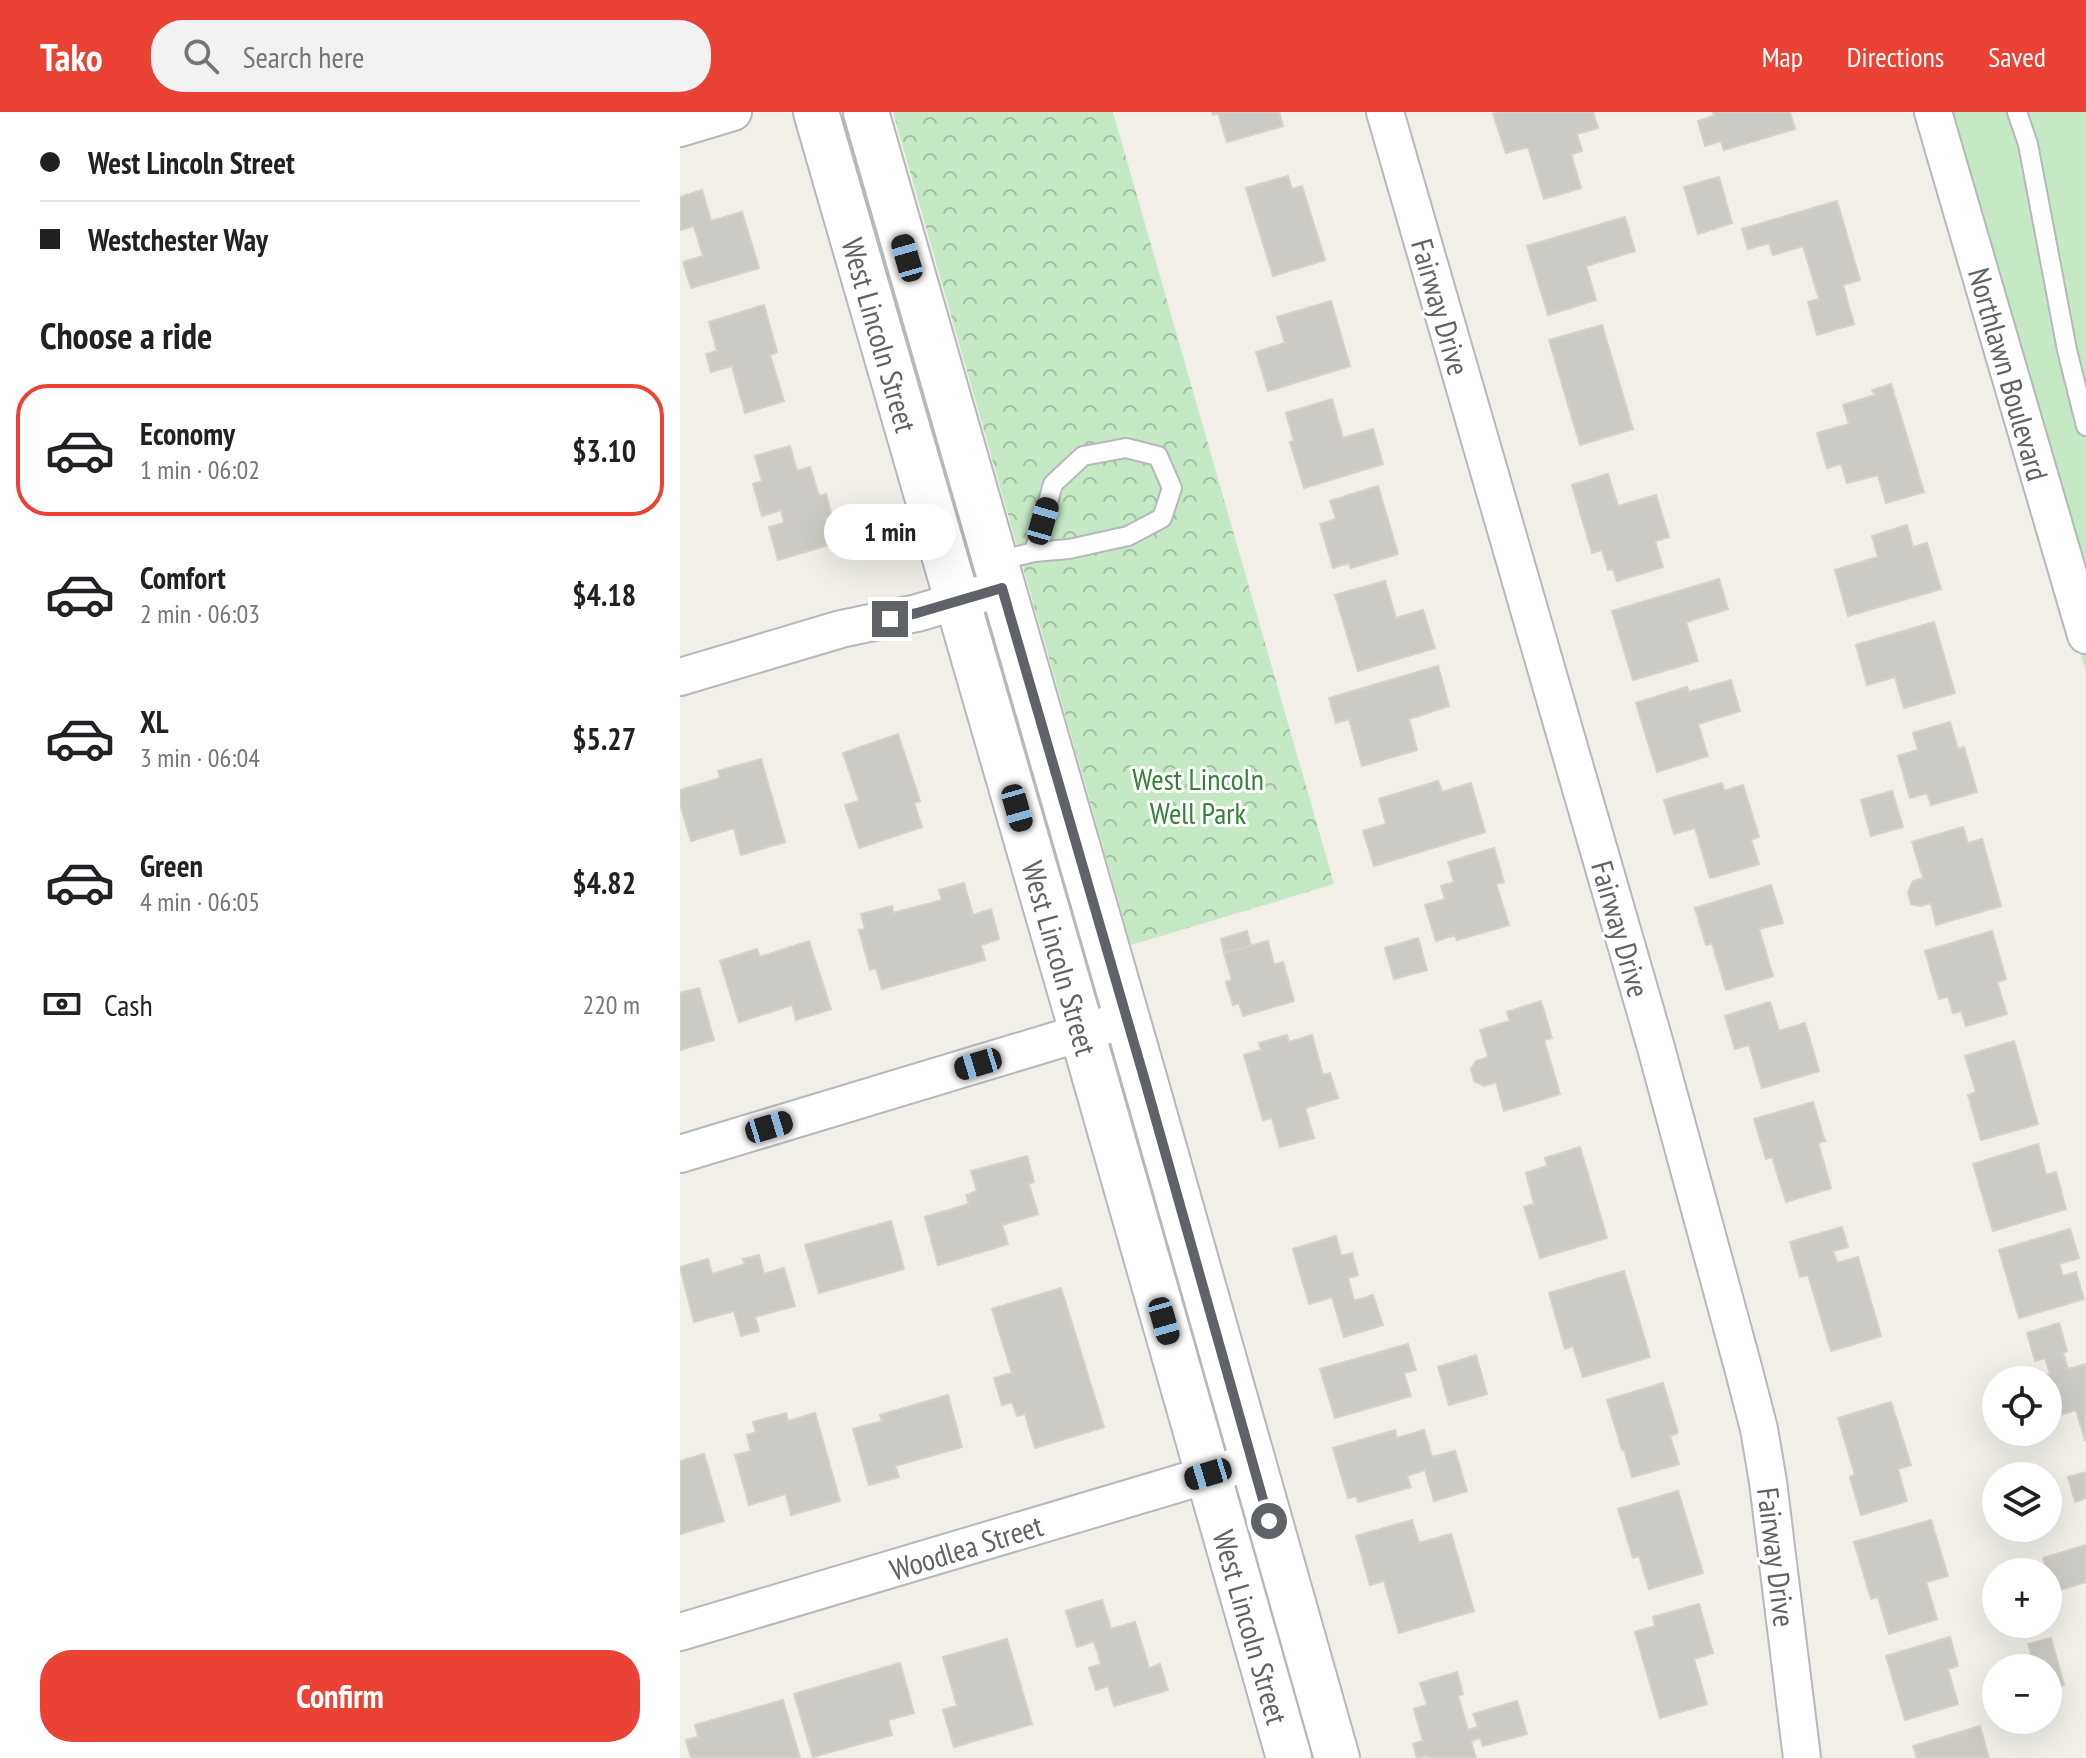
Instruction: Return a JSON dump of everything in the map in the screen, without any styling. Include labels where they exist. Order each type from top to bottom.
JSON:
[{"type":"street","points":[[680,128],[733,112]]},
{"type":"street","name":"West Lincoln Street","points":[[816,112],[1289,1758]]},
{"type":"street","name":"West Lincoln Street","points":[[866,112],[1010,568],[1127,1019],[1337,1758]]},
{"type":"street","name":"Fairway Drive","points":[[1385,112],[1655,1044],[1759,1429],[1802,1758]]},
{"type":"street","name":"Northlawn Boulevard","points":[[1933,112],[2086,635]]},
{"type":"street","points":[[680,677],[841,629],[957,602],[1010,568]]},
{"type":"street","points":[[680,1154],[1127,1019]]},
{"type":"street","name":"Woodlea Street","points":[[680,1632],[1252,1462]]},
{"type":"lane","points":[[2017,112],[2028,144],[2067,350],[2086,426]]},
{"type":"lane","points":[[1126,448],[1158,456],[1172,488],[1162,518],[1128,536],[1069,549],[1010,568],[1053,484],[1083,456],[1126,448]]},
{"type":"green space","name":"West Lincoln Well Park","points":[[893,112],[1113,112],[1334,884],[1131,945]]},
{"type":"green space","points":[[1921,112],[2086,112],[2086,672]]},
{"type":"building","points":[[1212,112],[1279,112],[1283,126],[1227,142],[1218,113],[1213,115]]},
{"type":"building","points":[[1593,112],[1598,128],[1577,134],[1582,151],[1571,154],[1581,188],[1544,199],[1528,147],[1506,153],[1493,114]]},
{"type":"building","points":[[1713,112],[1790,112],[1795,129],[1724,150],[1721,141],[1705,146],[1698,121],[1714,116]]},
{"type":"building","points":[[1288,176],[1292,189],[1302,186],[1325,260],[1273,276],[1246,188]]},
{"type":"building","points":[[1719,177],[1732,223],[1698,234],[1684,187]]},
{"type":"building","points":[[702,190],[711,221],[742,212],[759,268],[691,288],[683,262],[703,256],[694,226],[680,230],[680,197]]},
{"type":"building","points":[[1837,201],[1860,280],[1843,285],[1854,324],[1817,335],[1808,302],[1819,299],[1803,246],[1773,255],[1769,243],[1748,249],[1742,229]]},
{"type":"building","points":[[1625,217],[1635,251],[1586,266],[1596,300],[1548,315],[1527,246]]},
{"type":"building","points":[[1331,301],[1350,366],[1268,391],[1256,352],[1285,343],[1277,317]]},
{"type":"building","points":[[764,305],[777,352],[770,355],[784,401],[745,413],[732,366],[711,372],[706,354],[717,351],[709,322]]},
{"type":"building","points":[[1602,325],[1633,429],[1580,445],[1549,340]]},
{"type":"building","points":[[1891,384],[1924,492],[1886,503],[1878,475],[1847,483],[1841,464],[1827,468],[1817,433],[1849,424],[1843,405],[1875,395],[1872,390]]},
{"type":"building","points":[[1332,399],[1343,438],[1373,429],[1383,464],[1304,488],[1290,442],[1294,441],[1286,413]]},
{"type":"building","points":[[790,446],[797,471],[810,467],[819,496],[826,494],[832,516],[825,518],[832,544],[778,560],[769,527],[784,523],[781,510],[762,516],[753,484],[762,481],[755,456]]},
{"type":"building","points":[[1608,474],[1618,506],[1656,495],[1669,537],[1655,541],[1663,567],[1617,581],[1613,569],[1608,570],[1602,550],[1592,553],[1572,485]]},
{"type":"building","points":[[1378,486],[1398,554],[1351,568],[1349,563],[1333,568],[1320,524],[1336,519],[1330,501]]},
{"type":"building","points":[[1907,525],[1913,547],[1927,543],[1941,589],[1848,616],[1835,570],[1878,557],[1872,536]]},
{"type":"building","points":[[1719,579],[1728,609],[1686,622],[1698,661],[1633,680],[1612,611]]},
{"type":"building","points":[[1385,581],[1396,618],[1423,610],[1435,648],[1358,671],[1335,595]]},
{"type":"building","points":[[1934,622],[1955,693],[1904,708],[1895,677],[1867,685],[1856,645]]},
{"type":"building","points":[[1438,666],[1449,706],[1409,719],[1417,750],[1362,766],[1349,719],[1336,723],[1329,698]]},
{"type":"building","points":[[1731,680],[1740,711],[1698,724],[1708,756],[1657,772],[1636,703],[1687,687],[1689,692]]},
{"type":"building","points":[[1950,722],[1958,749],[1964,747],[1977,792],[1931,805],[1927,793],[1910,798],[1898,756],[1918,750],[1913,733]]},
{"type":"building","points":[[898,734],[920,801],[914,803],[922,827],[859,848],[845,805],[859,801],[843,753]]},
{"type":"building","points":[[761,759],[785,842],[741,855],[734,828],[691,841],[680,804],[680,790],[720,778],[718,771]]},
{"type":"building","points":[[1438,781],[1442,792],[1471,783],[1485,832],[1374,866],[1363,831],[1386,824],[1379,799]]},
{"type":"building","points":[[1722,783],[1724,791],[1743,785],[1759,837],[1751,840],[1759,864],[1710,878],[1695,828],[1674,834],[1664,800]]},
{"type":"building","points":[[1892,791],[1903,827],[1871,836],[1861,800]]},
{"type":"building","points":[[1963,827],[1968,843],[1982,839],[2001,906],[1936,925],[1931,903],[1920,906],[1911,904],[1908,892],[1913,881],[1923,878],[1912,842]]},
{"type":"building","points":[[1494,848],[1504,882],[1496,884],[1509,925],[1457,940],[1455,935],[1436,941],[1425,905],[1445,899],[1441,886],[1454,882],[1448,862]]},
{"type":"building","points":[[964,883],[973,915],[991,909],[999,939],[981,945],[985,960],[882,989],[876,968],[870,970],[859,930],[865,929],[861,914],[892,906],[893,913],[942,900],[939,890]]},
{"type":"building","points":[[1771,885],[1783,923],[1759,929],[1773,976],[1726,990],[1712,943],[1706,945],[1695,908]]},
{"type":"building","points":[[1247,931],[1251,946],[1224,953],[1221,939]]},
{"type":"building","points":[[1992,931],[2006,979],[1997,982],[2007,1014],[1966,1026],[1961,1011],[1953,1013],[1948,997],[1939,999],[1925,951]]},
{"type":"building","points":[[1418,938],[1427,970],[1394,979],[1385,948]]},
{"type":"building","points":[[809,941],[831,1009],[796,1020],[792,1005],[739,1022],[720,961],[757,949],[760,957]]},
{"type":"building","points":[[1268,941],[1274,965],[1283,962],[1294,1001],[1243,1016],[1239,1003],[1233,1005],[1226,982],[1232,980],[1224,953]]},
{"type":"building","points":[[699,988],[714,1040],[680,1050],[680,993]]},
{"type":"building","points":[[1541,1001],[1552,1038],[1544,1040],[1560,1094],[1504,1111],[1496,1082],[1484,1086],[1474,1081],[1471,1069],[1476,1061],[1488,1057],[1480,1030],[1510,1021],[1507,1012]]},
{"type":"building","points":[[1770,1002],[1779,1031],[1805,1023],[1819,1071],[1762,1088],[1749,1045],[1735,1049],[1725,1016]]},
{"type":"building","points":[[1287,1035],[1289,1042],[1312,1035],[1323,1075],[1330,1073],[1338,1098],[1305,1108],[1314,1138],[1280,1147],[1272,1118],[1263,1120],[1244,1055],[1261,1050],[1259,1043]]},
{"type":"building","points":[[2014,1041],[2038,1124],[1981,1140],[1968,1095],[1976,1092],[1965,1056]]},
{"type":"building","points":[[1813,1102],[1825,1141],[1818,1143],[1831,1188],[1786,1202],[1772,1157],[1766,1159],[1754,1119]]},
{"type":"building","points":[[2038,1144],[2046,1175],[2056,1172],[2066,1209],[1993,1231],[1973,1164]]},
{"type":"building","points":[[1580,1147],[1607,1238],[1540,1258],[1524,1207],[1534,1204],[1526,1173],[1547,1166],[1545,1158]]},
{"type":"building","points":[[1027,1156],[1034,1182],[1029,1184],[1038,1214],[1002,1225],[1008,1244],[938,1265],[925,1217],[969,1204],[966,1195],[977,1191],[971,1171]]},
{"type":"building","points":[[891,1221],[904,1269],[819,1293],[805,1245]]},
{"type":"building","points":[[1842,1227],[1848,1247],[1833,1251],[1837,1263],[1858,1257],[1881,1336],[1831,1351],[1808,1275],[1800,1277],[1790,1242]]},
{"type":"building","points":[[2070,1229],[2079,1258],[2059,1264],[2063,1276],[2076,1272],[2084,1299],[2019,1318],[1999,1250]]},
{"type":"building","points":[[1336,1236],[1341,1256],[1352,1253],[1358,1275],[1348,1278],[1354,1301],[1373,1295],[1383,1325],[1344,1337],[1332,1297],[1309,1304],[1293,1249]]},
{"type":"building","points":[[759,1255],[764,1274],[784,1268],[795,1306],[755,1317],[759,1331],[741,1336],[734,1311],[694,1322],[680,1267],[708,1259],[712,1274],[745,1264],[743,1259]]},
{"type":"building","points":[[1624,1271],[1650,1357],[1583,1377],[1573,1346],[1565,1349],[1549,1293]]},
{"type":"building","points":[[1061,1288],[1104,1427],[1035,1448],[1025,1414],[1017,1416],[1012,1402],[1002,1405],[994,1378],[1012,1373],[992,1309]]},
{"type":"building","points":[[2059,1323],[2067,1351],[2063,1353],[2068,1369],[2086,1364],[2085,1441],[2076,1410],[2062,1414],[2062,1366],[2048,1366],[2045,1358],[2035,1361],[2027,1333]]},
{"type":"building","points":[[1408,1344],[1416,1370],[1404,1373],[1411,1396],[1335,1418],[1320,1369]]},
{"type":"building","points":[[1476,1355],[1487,1394],[1449,1405],[1438,1367]]},
{"type":"building","points":[[1663,1383],[1678,1433],[1670,1436],[1679,1464],[1632,1477],[1607,1400]]},
{"type":"building","points":[[948,1395],[962,1447],[895,1466],[899,1477],[869,1485],[853,1429],[882,1421],[880,1415]]},
{"type":"building","points":[[1891,1402],[1911,1465],[1898,1469],[1907,1501],[1861,1515],[1850,1477],[1855,1475],[1838,1418]]},
{"type":"building","points":[[786,1413],[788,1421],[815,1413],[840,1501],[791,1515],[786,1494],[749,1505],[735,1455],[751,1451],[747,1435],[756,1432],[753,1422]]},
{"type":"building","points":[[1395,1430],[1397,1438],[1424,1430],[1432,1457],[1455,1451],[1467,1491],[1434,1501],[1425,1470],[1407,1476],[1411,1487],[1358,1502],[1356,1496],[1348,1498],[1333,1448]]},
{"type":"building","points":[[704,1454],[724,1521],[680,1534],[680,1461]]},
{"type":"building","points":[[2086,1472],[2086,1498],[2075,1502],[2068,1477]]},
{"type":"building","points":[[1678,1491],[1703,1573],[1649,1589],[1639,1556],[1633,1558],[1618,1509]]},
{"type":"building","points":[[1412,1520],[1419,1543],[1451,1534],[1474,1611],[1399,1633],[1384,1581],[1370,1585],[1356,1536]]},
{"type":"building","points":[[1931,1520],[1948,1576],[1926,1582],[1937,1619],[1889,1634],[1878,1597],[1871,1599],[1854,1542]]},
{"type":"building","points":[[2086,1545],[2086,1582],[2062,1589],[2062,1558],[2043,1558]]},
{"type":"building","points":[[1102,1600],[1111,1629],[1135,1622],[1149,1668],[1160,1664],[1168,1690],[1114,1706],[1108,1686],[1096,1690],[1089,1668],[1101,1664],[1094,1641],[1077,1647],[1066,1611]]},
{"type":"building","points":[[1699,1604],[1713,1653],[1694,1659],[1707,1704],[1660,1718],[1635,1632],[1655,1626],[1653,1617]]},
{"type":"building","points":[[1950,1637],[1958,1666],[1948,1669],[1958,1704],[1905,1720],[1886,1656]]},
{"type":"building","points":[[2051,1638],[2055,1654],[2031,1654],[2028,1644]]},
{"type":"building","points":[[1007,1639],[1032,1724],[954,1747],[943,1710],[957,1706],[943,1657]]},
{"type":"building","points":[[900,1663],[914,1713],[888,1720],[892,1735],[813,1757],[794,1694]]},
{"type":"building","points":[[1457,1672],[1463,1694],[1458,1696],[1468,1730],[1478,1727],[1473,1714],[1517,1701],[1527,1734],[1483,1746],[1480,1738],[1471,1741],[1476,1758],[1417,1758],[1413,1744],[1423,1741],[1414,1709],[1427,1705],[1420,1683]]},
{"type":"building","points":[[783,1700],[800,1758],[691,1758],[686,1740],[698,1737],[695,1725]]},
{"type":"building","points":[[1980,1726],[1989,1758],[1917,1758],[1913,1746]]},
{"type":"route","points":[[890,619],[1002,588],[1269,1521]]}]
